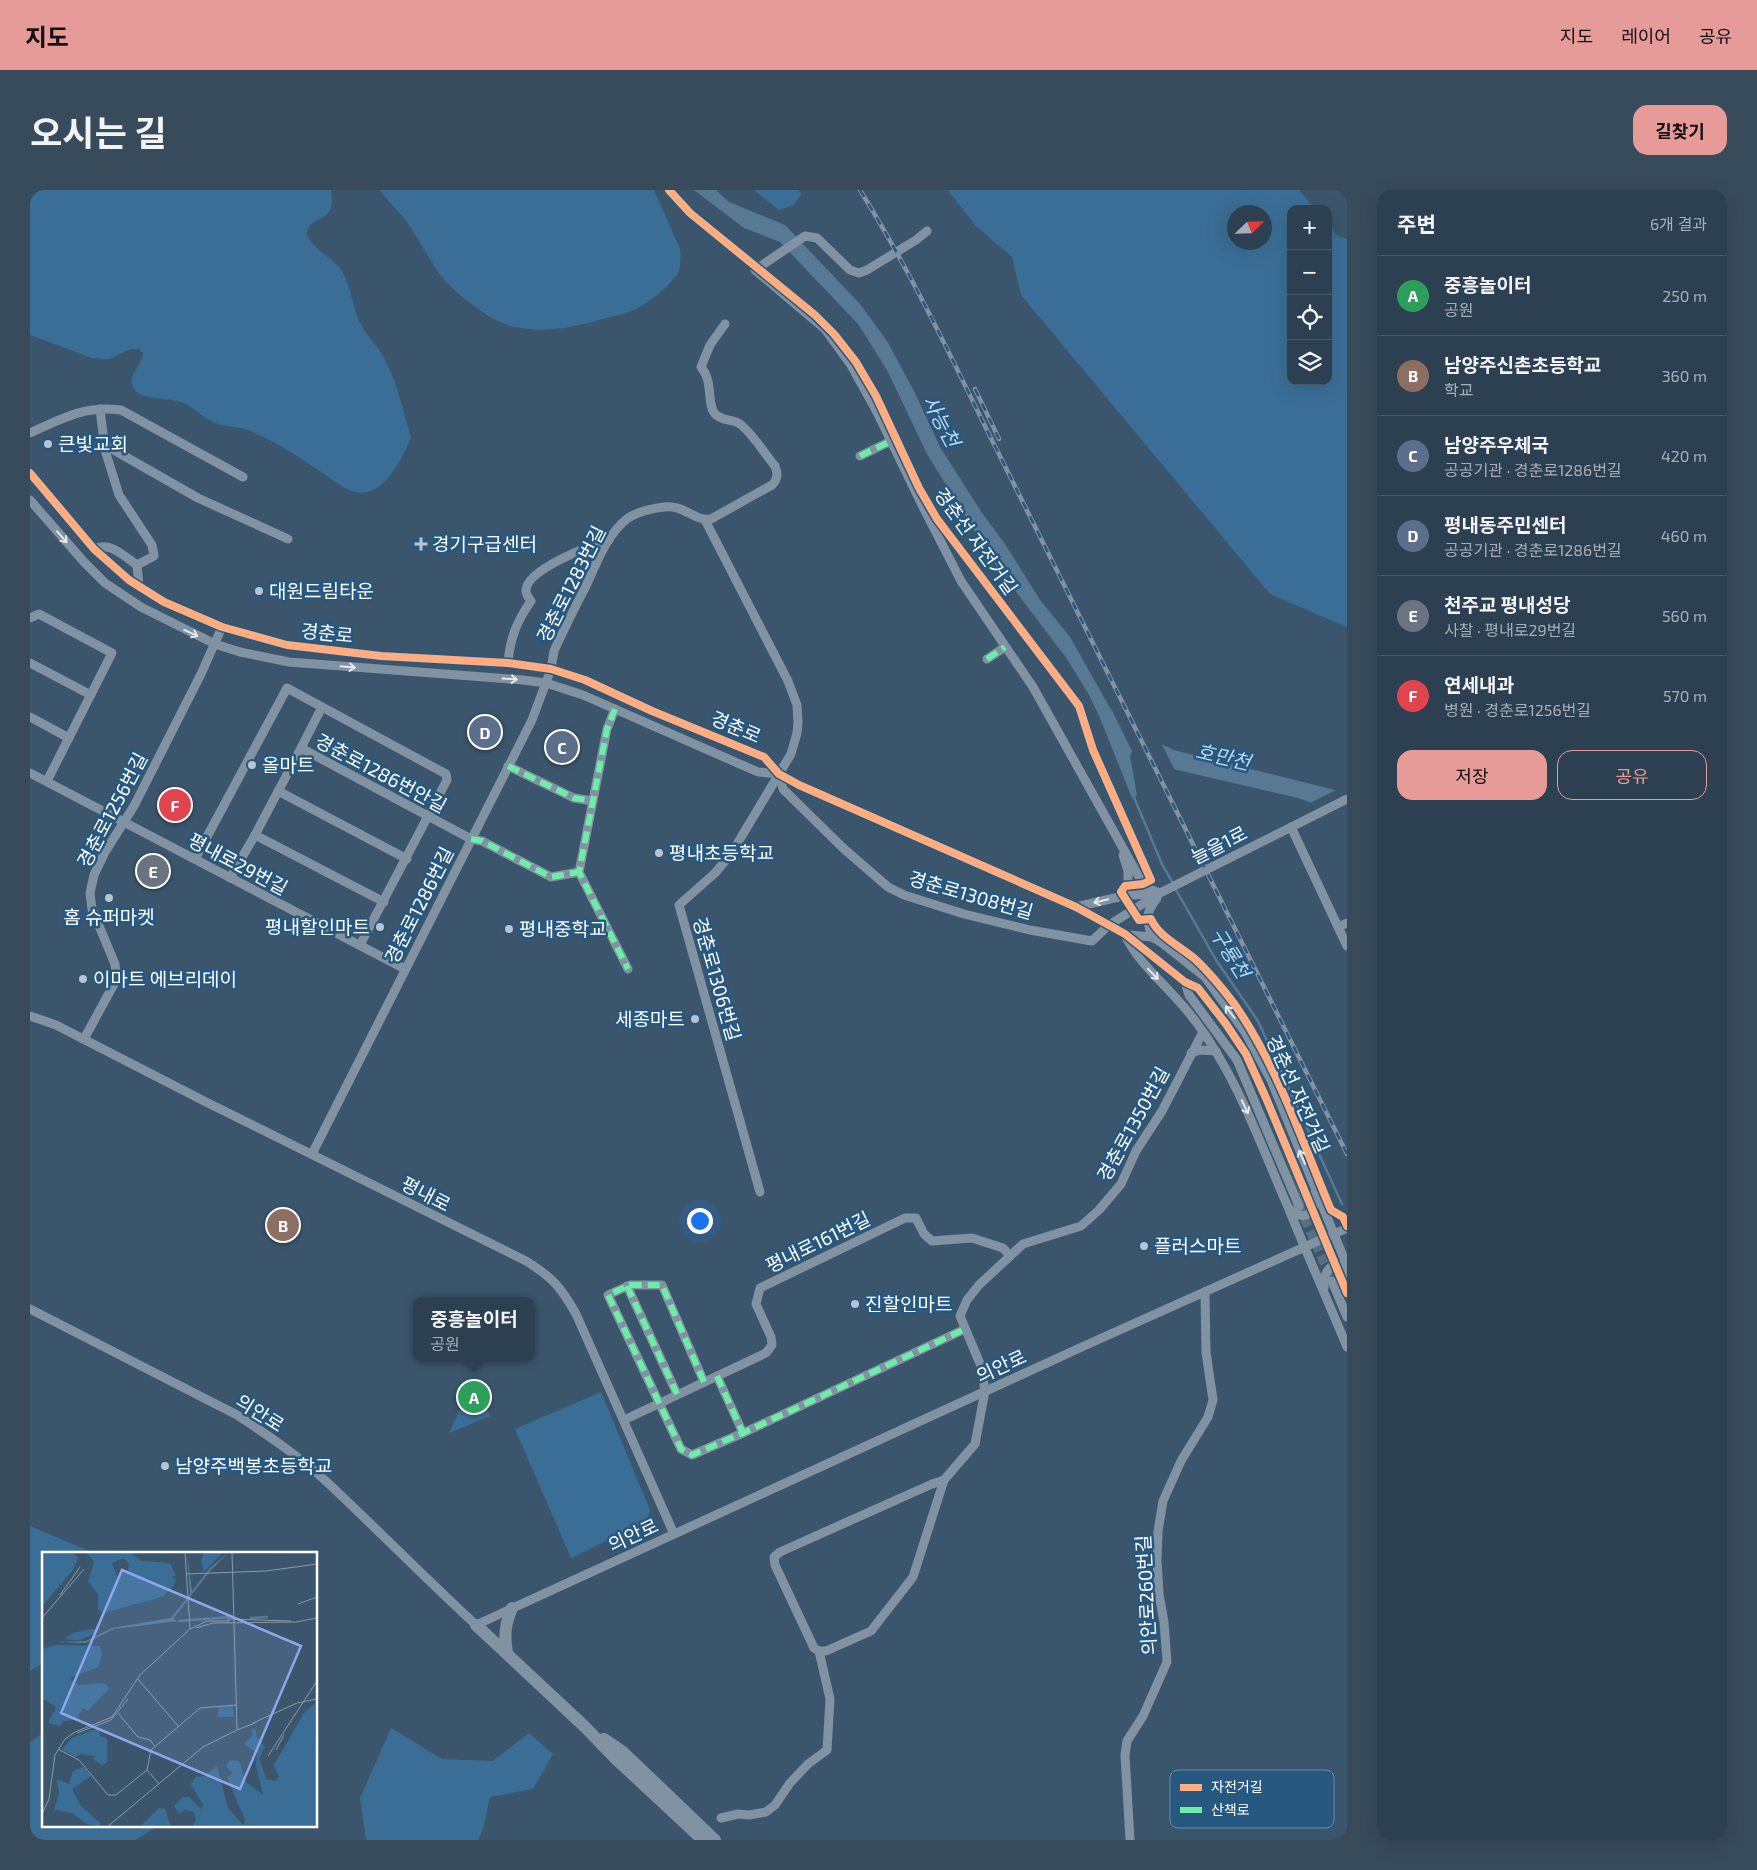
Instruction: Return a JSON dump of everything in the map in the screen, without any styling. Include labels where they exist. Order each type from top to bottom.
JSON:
[{"type":"highway","points":[[507,1653],[504,1638],[512,1608]]},
{"type":"highway","points":[[476,1625],[703,1840]]},
{"type":"highway","points":[[584,1726],[623,1752],[715,1840]]},
{"type":"street","points":[[927,231],[908,245],[859,273],[850,270],[817,238],[805,236],[755,270],[820,324],[841,350],[859,377],[961,581],[1033,687],[1143,884],[1149,889],[1164,891]]},
{"type":"street","points":[[725,324],[710,345],[701,367],[708,377],[713,409],[719,417],[734,421],[745,429],[775,466],[777,476],[772,485],[711,519],[705,520],[788,681],[797,705],[797,733],[791,754],[779,774]]},
{"type":"street","points":[[30,433],[75,413],[100,409],[120,410],[243,477]]},
{"type":"street","points":[[100,409],[104,445],[119,495],[152,545],[154,556],[137,565]]},
{"type":"street","points":[[860,456],[890,441]]},
{"type":"street","points":[[104,445],[198,498],[288,539]]},
{"type":"street","name":"경춘로","points":[[30,473],[94,550],[129,580],[164,602],[222,628],[287,645],[381,656],[508,663],[551,669],[585,680],[652,711],[764,757],[779,774],[799,785],[1076,907],[1125,934],[1185,982],[1198,988],[1226,1024],[1246,1054],[1266,1098],[1308,1203]]},
{"type":"street","name":"경춘로","points":[[30,500],[84,562],[105,583],[141,607],[215,644],[240,652],[289,662],[546,683],[584,695],[758,772],[779,774]]},
{"type":"street","name":"경춘로1283번길","points":[[551,669],[554,651],[616,529],[629,517],[666,506],[682,508],[705,520]]},
{"type":"street","points":[[508,663],[509,650],[517,622],[531,601],[526,594],[529,582],[558,560],[586,547],[609,540]]},
{"type":"street","points":[[94,550],[100,546],[110,547],[137,565]]},
{"type":"street","points":[[137,565],[139,587]]},
{"type":"street","points":[[30,618],[39,614],[112,653],[47,781]]},
{"type":"street","name":"경춘로1256번길","points":[[84,1039],[114,984],[116,974],[115,964],[92,909],[90,893],[94,875],[105,852],[134,806],[222,628]]},
{"type":"street","points":[[987,658],[1005,646]]},
{"type":"street","points":[[30,663],[91,695]]},
{"type":"street","name":"경춘로1286번길","points":[[312,1154],[532,720],[551,669]]},
{"type":"street","points":[[195,859],[287,688],[446,774],[447,780],[360,945]]},
{"type":"street","points":[[301,748],[322,707]]},
{"type":"street","points":[[615,709],[607,729],[579,872],[628,969]]},
{"type":"street","points":[[30,717],[69,738]]},
{"type":"street","name":"경춘로1286번안길","points":[[230,878],[301,748],[428,817],[471,839],[482,841],[552,877],[579,872]]},
{"type":"street","points":[[508,766],[574,798],[593,802]]},
{"type":"street","name":"평내로29번길","points":[[30,773],[405,969]]},
{"type":"street","name":"경춘로1308번길","points":[[779,774],[782,789],[842,848],[888,887],[896,891],[964,914],[1030,930],[1092,941],[1109,925]]},
{"type":"street","name":"경춘로1306번길","points":[[760,1192],[680,905],[715,874],[731,854],[779,774]]},
{"type":"street","points":[[278,791],[406,859]]},
{"type":"street","name":"늘을1로","points":[[1109,925],[1164,891],[1347,799]]},
{"type":"street","points":[[1291,827],[1347,946]]},
{"type":"street","points":[[1114,832],[1128,872],[1128,895]]},
{"type":"street","points":[[255,835],[384,902]]},
{"type":"street","points":[[1076,907],[1128,895],[1164,891]]},
{"type":"street","points":[[1152,937],[1147,920],[1148,910],[1164,891]]},
{"type":"street","points":[[1338,927],[1347,922]]},
{"type":"street","points":[[1347,1266],[1270,1080],[1245,1032],[1205,977],[1152,937],[1125,934],[1131,948],[1176,998],[1203,1032],[1234,1084],[1264,1146],[1287,1206],[1347,1348]]},
{"type":"street","name":"경춘로","points":[[1185,982],[1190,994],[1237,1060],[1299,1206]]},
{"type":"street","name":"평내로","points":[[30,1016],[56,1025],[403,1201],[526,1261],[555,1282],[576,1314],[674,1534]]},
{"type":"street","name":"경춘로1350번길","points":[[985,1391],[981,1366],[960,1316],[967,1300],[979,1285],[1023,1244],[1081,1226],[1099,1210],[1121,1184],[1136,1151],[1162,1112],[1203,1032]]},
{"type":"street","points":[[1191,1053],[1200,1050],[1216,1051]]},
{"type":"street","points":[[1287,1206],[1296,1214],[1302,1216],[1310,1213],[1314,1208],[1316,1200],[1313,1184]]},
{"type":"street","name":"평내로161번길","points":[[624,1420],[766,1354],[772,1345],[771,1337],[756,1304],[760,1288],[905,1218],[916,1218],[924,1234],[932,1241],[972,1238],[1003,1248],[1010,1256]]},
{"type":"street","name":"의안로","points":[[30,1308],[237,1415],[269,1436],[328,1482],[476,1625],[985,1391],[1347,1228]]},
{"type":"street","points":[[1325,1294],[1324,1282],[1328,1269],[1334,1264],[1340,1266],[1347,1317]]},
{"type":"street","points":[[1340,1277],[1347,1293]]},
{"type":"street","points":[[704,1382],[662,1285],[630,1284],[608,1295],[658,1404],[681,1449],[692,1455],[965,1329]]},
{"type":"street","points":[[627,1286],[677,1394]]},
{"type":"street","name":"의안로260번길","points":[[1130,1840],[1125,1755],[1127,1742],[1143,1716],[1167,1662],[1157,1560],[1158,1531],[1163,1501],[1181,1461],[1208,1417],[1213,1400],[1206,1352],[1205,1292]]},
{"type":"street","points":[[717,1376],[743,1433]]},
{"type":"street","points":[[944,1480],[788,1548],[774,1557],[775,1565],[814,1648],[819,1651],[826,1651],[871,1631],[914,1576],[944,1480],[974,1444],[985,1391]]},
{"type":"street","points":[[721,1818],[738,1814],[749,1815],[766,1812],[775,1805],[790,1783],[808,1764],[827,1750],[830,1699],[819,1651]]},
{"type":"shaded area","points":[[30,190],[331,190],[332,201],[330,210],[326,215],[310,225],[307,232],[308,237],[342,271],[359,321],[384,358],[396,386],[411,437],[400,461],[389,477],[375,489],[368,492],[351,491],[269,439],[244,429],[215,423],[186,404],[174,400],[145,396],[139,393],[132,385],[132,380],[142,358],[143,353],[139,349],[130,349],[110,359],[92,358],[30,335]]},
{"type":"shaded area","points":[[380,190],[654,190],[680,249],[679,269],[673,280],[658,294],[636,309],[626,313],[557,329],[530,329],[504,324],[468,302],[447,283],[407,222]]},
{"type":"shaded area","points":[[694,190],[716,190],[729,202],[785,225],[860,304],[887,341],[915,393],[940,447],[1040,600],[1070,637],[1110,708],[1135,732],[1174,750],[1347,793],[1340,813],[1298,798],[1173,769],[1132,752],[1130,755],[1137,796],[1132,798],[1089,695],[1067,659],[995,564],[927,454],[887,370],[858,324],[780,242],[744,228]]},
{"type":"shaded area","points":[[754,190],[799,190],[801,195],[794,205],[779,210]]},
{"type":"shaded area","points":[[950,190],[1299,190],[1312,205],[1287,205],[1287,385],[1332,385],[1332,229],[1338,236],[1347,239],[1347,627],[1270,594],[1021,295],[1012,257],[976,226],[949,192]]},
{"type":"shaded area","points":[[475,1378],[490,1416],[449,1433]]},
{"type":"shaded area","points":[[601,1392],[650,1510],[646,1522],[571,1558],[515,1429]]},
{"type":"shaded area","points":[[30,1526],[91,1552],[42,1552],[42,1664],[30,1671]]},
{"type":"shaded area","points":[[391,1728],[442,1759],[493,1761],[529,1733],[553,1754],[533,1789],[490,1797],[483,1829],[478,1840],[366,1840],[360,1798]]},
{"type":"shaded area","points":[[42,1734],[42,1828],[155,1828],[135,1840],[30,1840],[30,1743]]},
{"type":"pier","points":[[1098,682],[1112,707],[1136,729],[1160,741],[1176,772],[1134,755]]},
{"type":"pier","points":[[1340,788],[1347,790],[1347,816],[1308,804]]},
{"type":"waterway","name":"구룡천","points":[[1133,795],[1162,864],[1173,883]]},
{"type":"waterway","name":"구룡천","points":[[1175,888],[1216,960],[1258,1021],[1342,1204]]},
{"type":"tunnel","points":[[1309,1204],[1341,1278]]},
{"type":"tunnel","points":[[1299,1206],[1332,1281]]},
{"type":"railway","points":[[860,190],[893,246],[939,332],[1347,1154]]},
{"type":"railway","points":[[975,389],[999,439]]},
{"type":"marked path","points":[[860,456],[891,441]]},
{"type":"marked path","points":[[987,659],[1005,647]]},
{"type":"marked path","points":[[615,709],[607,729],[579,872],[628,969]]},
{"type":"marked path","points":[[508,766],[574,798],[593,801]]},
{"type":"marked path","points":[[471,839],[482,841],[551,877],[579,872]]},
{"type":"marked path","points":[[704,1382],[662,1285],[630,1285],[608,1295],[681,1449],[692,1455],[965,1329]]},
{"type":"marked path","points":[[627,1286],[677,1394]]},
{"type":"marked path","points":[[717,1376],[743,1433]]},
{"type":"cycle path","name":"경춘선 자전거길","points":[[669,190],[690,213],[815,315],[834,334],[856,362],[876,396],[919,488],[937,519],[1079,706],[1093,750],[1151,880],[1143,884],[1125,886],[1121,892],[1139,920],[1151,919],[1164,936],[1201,964],[1235,1005],[1264,1053],[1277,1079],[1331,1210],[1343,1217],[1347,1226]]},
{"type":"cycle path","points":[[30,473],[94,549],[129,580],[164,602],[222,627],[287,645],[381,656],[508,663],[551,669],[585,680],[652,711],[764,757],[779,774],[799,785],[1076,907],[1125,934],[1185,982],[1198,988],[1246,1054],[1347,1293]]},
{"type":"place","name":"큰빛교회","points":[[48,444]]},
{"type":"place","name":"경기구급센터","points":[[421,544]]},
{"type":"place","name":"대원드림타운","points":[[259,591]]},
{"type":"place","name":"평내동주민센터","points":[[485,732]]},
{"type":"place","name":"남양주우체국","points":[[562,747]]},
{"type":"place","name":"올마트","points":[[252,765]]},
{"type":"place","name":"연세내과","points":[[175,805]]},
{"type":"place","name":"평내초등학교","points":[[659,853]]},
{"type":"place","name":"천주교 평내성당","points":[[153,871]]},
{"type":"place","name":"홈 슈퍼마켓","points":[[109,898]]},
{"type":"place","name":"평내할인마트","points":[[380,927]]},
{"type":"place","name":"평내중학교","points":[[509,929]]},
{"type":"place","name":"이마트 에브리데이","points":[[83,979]]},
{"type":"place","name":"세종마트","points":[[695,1019]]},
{"type":"place","name":"남양주신촌초등학교","points":[[283,1225]]},
{"type":"place","name":"플러스마트","points":[[1144,1246]]},
{"type":"place","name":"진할인마트","points":[[855,1304]]},
{"type":"place","name":"중흥놀이터","points":[[474,1397]]},
{"type":"place","name":"남양주백봉초등학교","points":[[165,1466]]},
{"type":"water label","name":"사능천","points":[[941,421]]},
{"type":"water label","name":"호만천","points":[[1223,757]]}]
